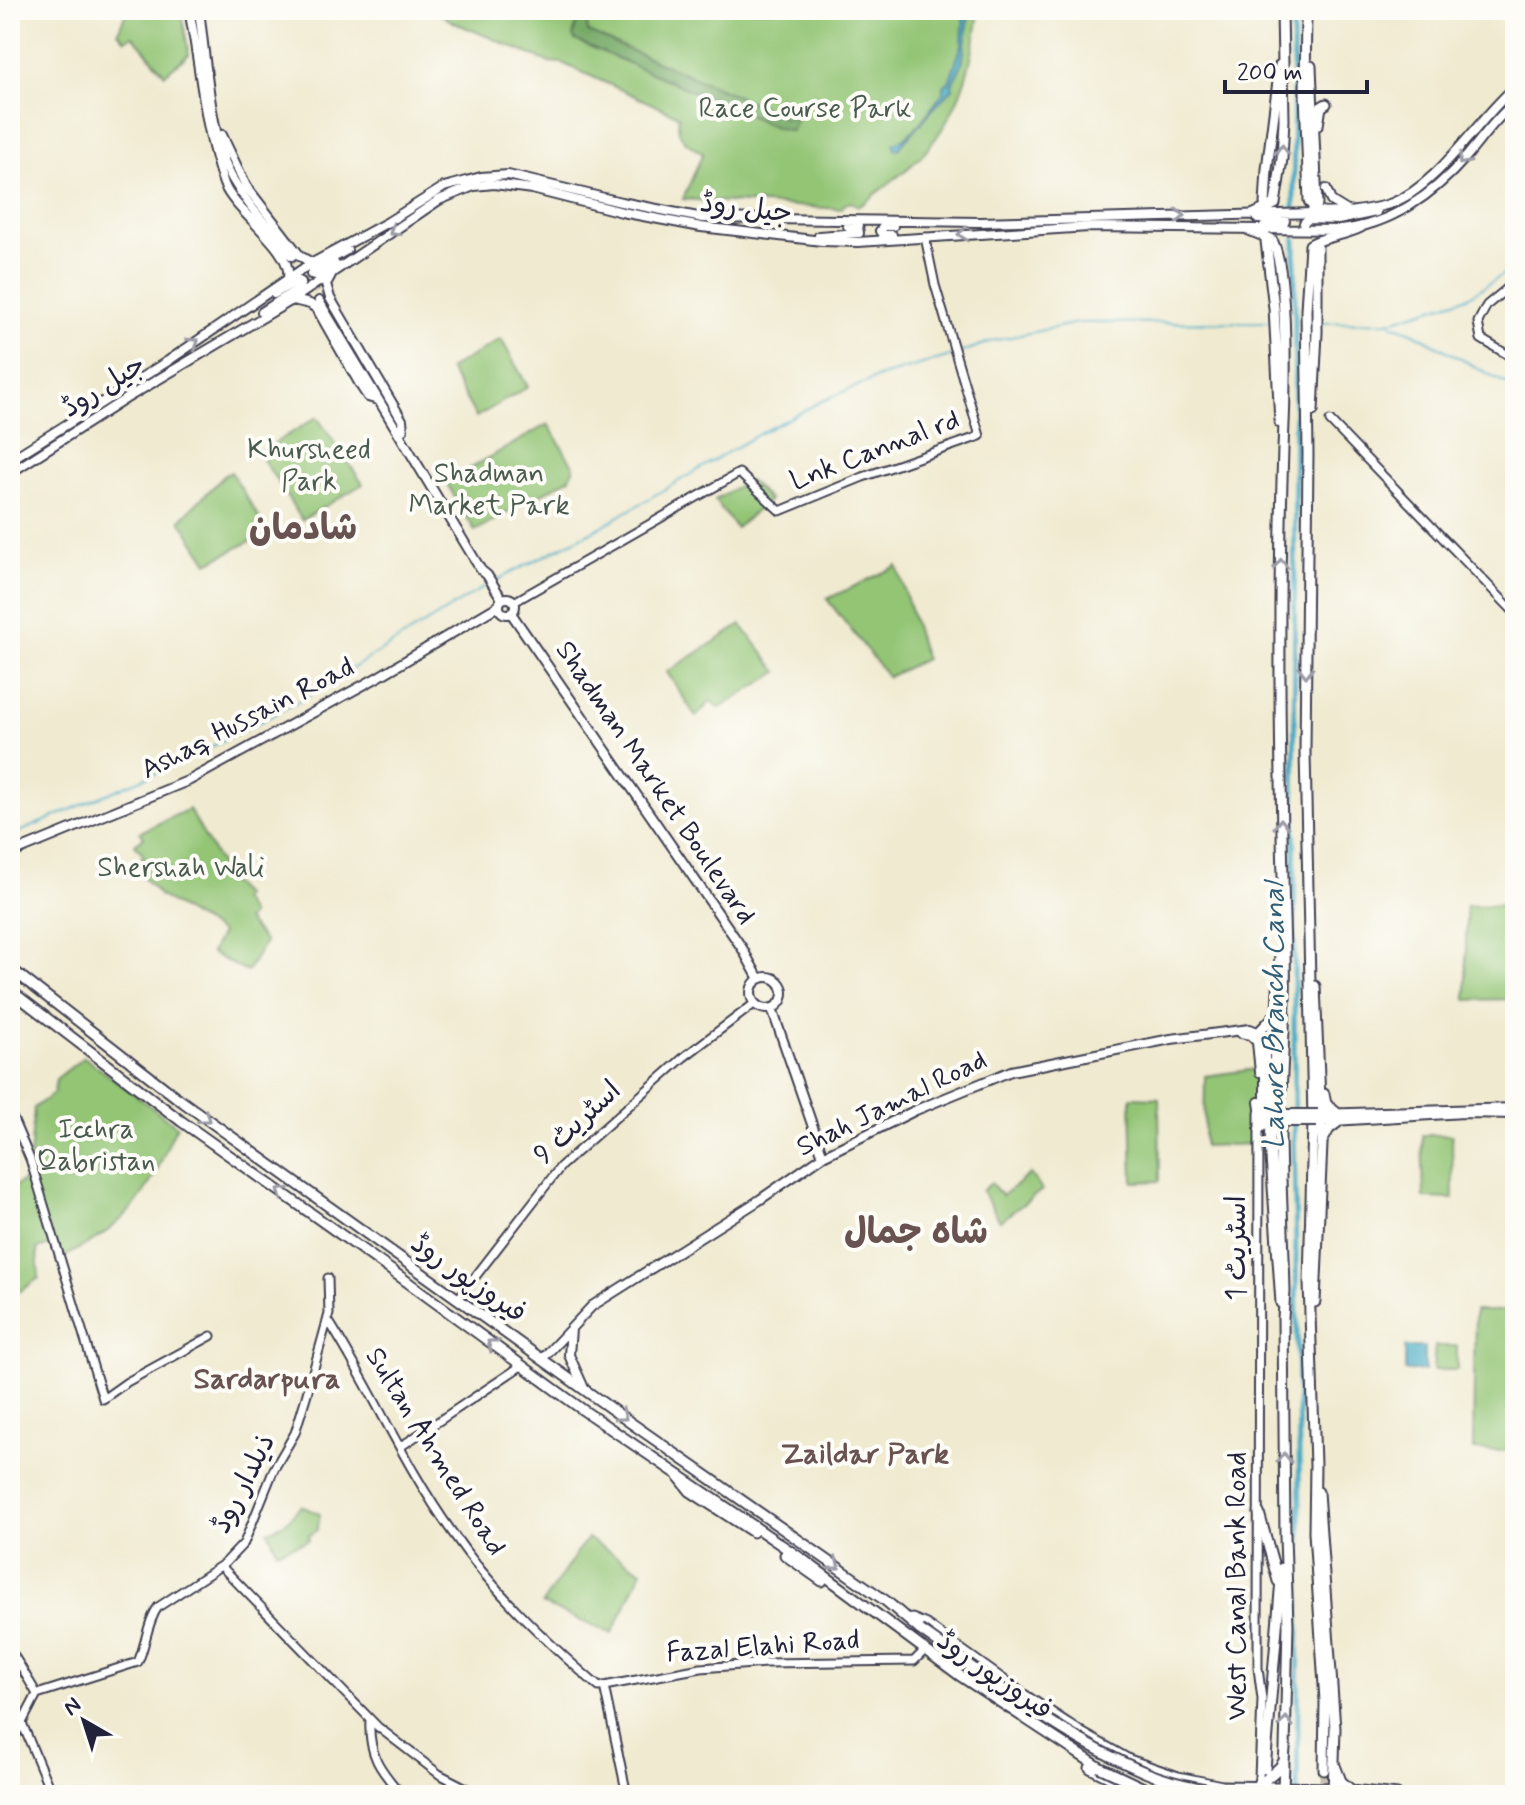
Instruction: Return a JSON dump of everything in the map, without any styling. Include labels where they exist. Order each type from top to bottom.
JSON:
[{"type":"main road","points":[[189,10],[211,143],[223,182],[233,198],[293,259],[312,263]]},
{"type":"main road","points":[[199,10],[215,119],[238,174],[293,259],[288,278]]},
{"type":"main road","points":[[1254,214],[1275,204],[1278,192],[1284,120],[1282,10]]},
{"type":"main road","points":[[1306,12],[1320,209],[1316,211],[1309,201],[1306,12]]},
{"type":"main road","points":[[1265,204],[1282,51]]},
{"type":"main road","name":"جیل روڈ","points":[[10,460],[93,410],[312,263],[444,187],[469,179],[508,175],[703,218],[980,222],[1254,214],[1320,209],[1349,212],[1393,203],[1415,191],[1435,174],[1515,87]]},
{"type":"main road","name":"جیل روڈ","points":[[10,473],[292,300],[439,200],[458,191],[483,185],[532,189],[673,222],[822,241],[869,241],[1048,228],[1356,228],[1401,210],[1437,187],[1515,102]]},
{"type":"main road","points":[[1315,137],[1321,107],[1326,104]]},
{"type":"main road","points":[[1326,189],[1331,201],[1349,212]]},
{"type":"main road","points":[[1356,228],[1306,226],[1304,223],[1308,219],[1356,218],[1393,203]]},
{"type":"main road","points":[[1209,228],[1283,225],[1285,222],[1283,219],[1229,214]]},
{"type":"main road","points":[[790,237],[856,235],[860,232],[856,227],[799,221]]},
{"type":"main road","points":[[866,222],[872,230],[869,241]]},
{"type":"main road","points":[[925,237],[883,235],[880,231],[884,226],[980,222]]},
{"type":"main road","points":[[1324,1770],[1325,1701],[1314,1532],[1313,1358],[1309,1283],[1313,1120],[1305,752],[1306,310],[1310,245],[1315,240],[1338,237],[1356,228]]},
{"type":"main road","points":[[1249,230],[1273,241],[1281,277],[1285,409],[1281,607],[1285,954],[1280,1132],[1285,1292],[1288,1625],[1283,1788]]},
{"type":"main road","points":[[351,260],[340,261],[314,276],[311,274],[313,269],[352,247],[362,236]]},
{"type":"main road","points":[[1266,241],[1274,308],[1277,394],[1283,451]]},
{"type":"main road","points":[[1308,454],[1317,333],[1317,246]]},
{"type":"main road","points":[[334,271],[326,284],[322,301],[362,388],[368,397],[379,400],[484,571]]},
{"type":"main road","points":[[244,327],[252,318],[300,286],[301,282],[297,280],[259,299]]},
{"type":"main road","points":[[292,300],[310,304],[322,301]]},
{"type":"main road","points":[[322,301],[396,410],[403,430],[484,571],[503,613],[511,613],[514,602],[507,598],[499,599]]},
{"type":"main road","name":"Ashaq Hussain Road","points":[[10,854],[190,780],[361,686],[499,599]]},
{"type":"main road","name":"Shadman Market Boulevard","points":[[511,613],[742,948],[759,979]]},
{"type":"main road","points":[[1283,1318],[1277,1264],[1273,1017],[1284,930]]},
{"type":"main road","points":[[1308,930],[1314,974],[1322,1144],[1313,1358]]},
{"type":"main road","name":"فیروزپور روڈ","points":[[10,968],[176,1097],[1077,1739],[1105,1755],[1172,1781],[1253,1793],[1283,1788],[1334,1792],[1350,1789],[1397,1795]]},
{"type":"main road","points":[[772,978],[782,988],[783,998],[772,1009],[762,1009],[754,1004],[751,988],[759,979],[772,978]]},
{"type":"main road","name":"فیروزپور روڈ","points":[[10,990],[162,1107],[583,1410],[718,1500],[959,1675],[1068,1749],[1123,1779],[1164,1795]]},
{"type":"main road","points":[[772,1009],[823,1156]]},
{"type":"main road","points":[[58,1027],[69,1031],[114,1066],[121,1062],[66,1013]]},
{"type":"main road","points":[[1259,1016],[1273,1017]]},
{"type":"main road","points":[[1273,1017],[1259,1032],[1266,1050],[1265,1110],[1273,1118]]},
{"type":"main road","name":"Shah Jamal Road","points":[[543,1358],[592,1306],[823,1156],[916,1110],[1011,1071],[1159,1042],[1245,1029],[1259,1032]]},
{"type":"main road","points":[[1228,1032],[1250,1035],[1259,1045],[1259,1113],[1263,1118],[1515,1111]]},
{"type":"main road","points":[[162,1107],[156,1098],[124,1074],[122,1069],[125,1065],[176,1097]]},
{"type":"main road","points":[[1321,1088],[1326,1104],[1338,1117]]},
{"type":"main road","points":[[1322,1144],[1326,1132],[1338,1117]]},
{"type":"main road","points":[[1259,1129],[1273,1118]]},
{"type":"main road","points":[[571,1329],[569,1355],[583,1386]]},
{"type":"main road","points":[[1315,1465],[1328,1607],[1334,1792]]},
{"type":"main road","name":"فیروزپور روڈ","points":[[672,1469],[690,1491],[765,1540],[1074,1758],[1128,1789],[1145,1795]]},
{"type":"main road","points":[[1259,1513],[1280,1588]]},
{"type":"main road","points":[[1265,1769],[1285,1536]]},
{"type":"main road","name":"فیروزپور روڈ","points":[[906,1617],[923,1623],[1024,1695],[1129,1760],[1178,1777],[1253,1793]]},
{"type":"main road","points":[[1128,1789],[1135,1776],[1135,1765],[1129,1760]]},
{"type":"main road","points":[[1253,1793],[1284,1761]]},
{"type":"main road","points":[[1334,1763],[1341,1781],[1350,1789]]},
{"type":"main road","points":[[1155,1795],[1165,1773]]},
{"type":"main road","points":[[1170,1795],[1178,1777]]},
{"type":"street","name":"Lnk Cannal rd","points":[[514,602],[739,473],[780,511],[863,477],[980,436],[935,285],[925,237]]},
{"type":"street","points":[[1515,282],[1487,305],[1478,322],[1481,339],[1515,359]]},
{"type":"street","points":[[1330,421],[1515,613]]},
{"type":"street","name":"اسٹریٹ 9","points":[[458,1299],[561,1166],[684,1057],[754,1004]]},
{"type":"street","points":[[10,1112],[30,1159],[103,1399],[127,1382],[211,1336]]},
{"type":"street","name":"اسٹریٹ 1","points":[[1257,1383],[1259,1113]]},
{"type":"street","name":"ذیلدار روڈ","points":[[37,1694],[138,1662],[145,1648],[152,1615],[158,1607],[221,1566],[244,1543],[274,1469],[295,1433],[328,1320],[328,1278]]},
{"type":"street","name":"Sultan Ahmed Road","points":[[328,1320],[451,1530],[488,1579],[541,1637],[599,1687],[604,1686]]},
{"type":"street","points":[[400,1447],[521,1366]]},
{"type":"street","name":"West Canal Bank Road","points":[[1253,1793],[1259,1778],[1262,1699],[1258,1668],[1257,1383]]},
{"type":"street","points":[[221,1566],[370,1719],[439,1774],[480,1795]]},
{"type":"street","points":[[10,1649],[37,1694],[10,1746]]},
{"type":"street","name":"Fazal Elahi Road","points":[[604,1686],[701,1668],[780,1662],[914,1661],[922,1653]]},
{"type":"street","points":[[604,1686],[627,1795]]},
{"type":"street","points":[[370,1719],[377,1767],[402,1795]]},
{"type":"street","points":[[22,1723],[52,1795]]},
{"type":"green space","points":[[127,10],[181,10],[189,54],[165,74],[133,36],[125,40],[118,32]]},
{"type":"green space","name":"Race Course Park","points":[[434,10],[979,10],[963,86],[937,136],[911,166],[863,204],[858,206],[851,202],[841,209],[683,199],[703,153],[680,135],[679,116],[562,63],[548,62],[453,22]]},
{"type":"green space","points":[[574,10],[594,10],[587,26],[588,32],[780,112],[783,119],[799,114],[791,131],[775,127],[575,40],[573,36],[577,21],[570,15]]},
{"type":"green space","points":[[501,339],[528,387],[476,417],[449,369]]},
{"type":"green space","name":"Khursheed Park","points":[[317,417],[363,484],[302,520],[259,453]]},
{"type":"green space","name":"Shadman Market Park","points":[[548,424],[574,467],[570,478],[475,531],[446,482]]},
{"type":"green space","points":[[231,472],[268,532],[208,563],[180,520]]},
{"type":"green space","points":[[749,480],[769,500],[736,528],[715,500]]},
{"type":"green space","points":[[897,566],[925,659],[888,677],[827,599]]},
{"type":"green space","points":[[741,625],[778,672],[720,708],[711,701],[696,717],[667,672]]},
{"type":"green space","name":"Shershah Wali","points":[[189,809],[231,883],[244,896],[241,899],[251,915],[246,920],[265,942],[247,972],[211,953],[221,933],[160,896],[132,865],[144,856],[135,844],[144,837],[140,832]]},
{"type":"green space","points":[[1515,905],[1515,999],[1466,1000],[1466,906]]},
{"type":"green space","name":"Icchra Qabristan","points":[[84,1057],[177,1126],[153,1178],[134,1206],[113,1227],[59,1260],[54,1244],[37,1249],[39,1278],[10,1298],[10,1215],[14,1211],[10,1189],[34,1174],[30,1159],[34,1108],[54,1093],[56,1079]]},
{"type":"green space","points":[[1257,1069],[1255,1144],[1204,1146],[1205,1076]]},
{"type":"green space","points":[[1131,1097],[1159,1098],[1160,1181],[1133,1182]]},
{"type":"green space","points":[[1422,1135],[1452,1135],[1453,1199],[1424,1198]]},
{"type":"green space","points":[[1030,1174],[1042,1190],[1000,1221],[982,1191],[991,1183],[1002,1196]]},
{"type":"green space","points":[[1475,1311],[1515,1311],[1515,1451],[1473,1450]]},
{"type":"green space","points":[[1435,1346],[1457,1346],[1457,1370],[1433,1370]]},
{"type":"green space","points":[[301,1506],[320,1514],[317,1530],[308,1536],[309,1540],[277,1551],[268,1531],[285,1523]]},
{"type":"green space","points":[[587,1538],[642,1571],[612,1634],[542,1604]]},
{"type":"water","points":[[970,10],[962,64],[952,84],[953,89],[899,149],[895,149],[894,143],[916,128],[949,82],[962,44],[964,11]]},
{"type":"water","points":[[1405,1347],[1425,1347],[1425,1371],[1405,1371]]},
{"type":"waterway","points":[[1293,10],[1294,207]]},
{"type":"waterway","name":"Lahore Branch Canal","points":[[1295,238],[1294,1134],[1300,1516],[1297,1795]]},
{"type":"waterway","points":[[1320,323],[1388,322],[1468,297],[1515,267]]},
{"type":"waterway","points":[[960,353],[992,341],[1077,323],[1270,322]]},
{"type":"waterway","points":[[1391,324],[1412,332],[1503,382],[1515,385]]},
{"type":"waterway","points":[[495,581],[599,528],[757,435],[820,402],[881,376],[954,355]]},
{"type":"waterway","points":[[10,836],[190,758],[303,699],[489,584]]},
{"type":"tunnel","points":[[292,256],[322,298]]},
{"type":"tunnel","points":[[1324,1770],[1324,1795]]},
{"type":"district","name":"شادمان","points":[[303,529]]},
{"type":"district","name":"شاہ جمال","points":[[916,1233]]},
{"type":"district","name":"Sardarpura","points":[[267,1379]]},
{"type":"district","name":"Zaildar Park","points":[[865,1454]]}]
